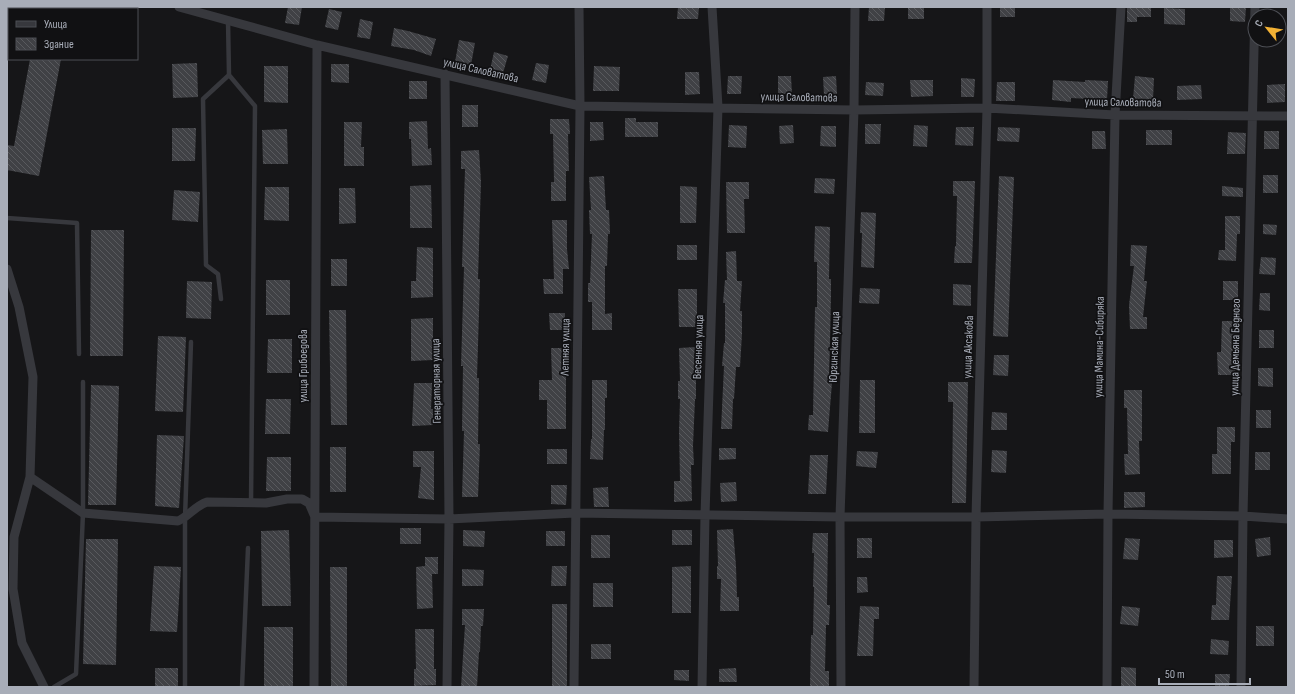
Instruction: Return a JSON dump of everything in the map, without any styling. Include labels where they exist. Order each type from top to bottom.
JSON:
[{"type":"street","name":"улица Саловатова","points":[[179,7],[317,45],[580,106],[854,110],[987,108],[1115,115],[1288,116]]},
{"type":"street","name":"Летняя улица","points":[[574,687],[580,106],[579,7]]},
{"type":"street","name":"Весенняя улица","points":[[702,687],[705,515],[718,108],[712,7]]},
{"type":"street","name":"Юргинская улица","points":[[841,687],[840,517],[854,110],[855,7]]},
{"type":"street","name":"улица Аксакова","points":[[974,687],[976,517],[987,108],[986,7]]},
{"type":"street","name":"улица Мамина-Сибиряка","points":[[1107,687],[1108,514],[1115,115],[1121,7]]},
{"type":"street","name":"улица Демьяна Бедного","points":[[1241,687],[1243,516],[1255,7]]},
{"type":"street","name":"улица Грибоедова","points":[[314,687],[317,45]]},
{"type":"street","name":"Генераторная улица","points":[[445,74],[449,519],[447,687]]},
{"type":"street","points":[[7,270],[19,307],[33,377],[30,477],[14,537],[13,589],[22,643],[44,687]]},
{"type":"street","points":[[30,477],[83,513],[178,521],[185,518],[199,505],[207,502],[266,503],[287,499],[302,499],[309,503],[315,517],[449,519],[575,514],[976,517],[1108,514],[1243,516],[1288,519]]},
{"type":"lane","points":[[228,20],[229,75],[255,106],[251,503]]},
{"type":"lane","points":[[221,299],[218,274],[206,265],[203,99],[229,75]]},
{"type":"lane","points":[[7,218],[77,223],[79,354]]},
{"type":"lane","points":[[185,687],[185,518],[191,342]]},
{"type":"lane","points":[[54,687],[76,674],[83,513],[82,382]]},
{"type":"lane","points":[[242,687],[248,548]]},
{"type":"building","points":[[288,7],[302,7],[299,25],[285,23]]},
{"type":"building","points":[[678,7],[699,7],[698,19],[677,19]]},
{"type":"building","points":[[869,7],[885,7],[884,21],[868,21]]},
{"type":"building","points":[[908,7],[924,7],[924,19],[908,19]]},
{"type":"building","points":[[1000,7],[1015,7],[1015,17],[1000,17]]},
{"type":"building","points":[[1127,7],[1151,7],[1151,17],[1137,17],[1137,22],[1127,22]]},
{"type":"building","points":[[1230,7],[1246,7],[1245,22],[1230,21]]},
{"type":"building","points":[[1164,8],[1185,9],[1185,25],[1164,24]]},
{"type":"building","points":[[329,9],[342,12],[338,30],[325,27]]},
{"type":"building","points":[[360,19],[373,22],[370,39],[357,37]]},
{"type":"building","points":[[394,28],[436,39],[431,56],[414,50],[391,46]]},
{"type":"building","points":[[459,40],[475,43],[471,65],[455,62]]},
{"type":"building","points":[[494,52],[508,56],[503,73],[490,70]]},
{"type":"building","points":[[30,60],[61,60],[39,176],[7,170],[7,145],[14,146]]},
{"type":"building","points":[[197,63],[198,97],[173,98],[172,64]]},
{"type":"building","points":[[536,63],[549,65],[546,83],[532,80]]},
{"type":"building","points":[[331,64],[349,64],[349,83],[331,82]]},
{"type":"building","points":[[264,66],[288,66],[288,103],[264,102]]},
{"type":"building","points":[[594,66],[620,67],[619,91],[593,91]]},
{"type":"building","points":[[685,72],[699,72],[700,94],[685,95]]},
{"type":"building","points":[[728,76],[742,76],[741,94],[727,94]]},
{"type":"building","points":[[778,76],[791,76],[792,94],[778,94]]},
{"type":"building","points":[[836,76],[837,94],[824,95],[823,77]]},
{"type":"building","points":[[1135,76],[1154,78],[1153,100],[1133,99]]},
{"type":"building","points":[[961,78],[975,79],[974,97],[961,97]]},
{"type":"building","points":[[910,80],[933,80],[933,96],[911,97]]},
{"type":"building","points":[[1053,80],[1085,82],[1085,80],[1108,81],[1107,100],[1071,98],[1071,102],[1052,100]]},
{"type":"building","points":[[409,81],[427,81],[427,99],[409,99]]},
{"type":"building","points":[[866,82],[884,83],[883,96],[865,95]]},
{"type":"building","points":[[997,82],[1015,82],[1015,101],[996,101]]},
{"type":"building","points":[[1285,84],[1285,102],[1267,103],[1267,85]]},
{"type":"building","points":[[1201,85],[1202,99],[1177,100],[1177,86]]},
{"type":"building","points":[[462,105],[478,105],[478,127],[462,127]]},
{"type":"building","points":[[625,118],[636,118],[636,122],[658,122],[658,137],[625,137]]},
{"type":"building","points":[[550,119],[569,119],[569,171],[566,171],[566,201],[551,201],[551,182],[554,182],[553,134],[550,134]]},
{"type":"building","points":[[427,121],[428,149],[431,148],[432,165],[412,166],[409,122]]},
{"type":"building","points":[[344,122],[362,122],[361,147],[364,147],[364,166],[344,166]]},
{"type":"building","points":[[590,122],[603,122],[604,140],[590,141]]},
{"type":"building","points":[[865,124],[881,124],[880,144],[865,144]]},
{"type":"building","points":[[729,125],[747,126],[746,148],[728,147]]},
{"type":"building","points":[[793,125],[794,143],[780,144],[779,126]]},
{"type":"building","points":[[914,125],[928,126],[927,147],[913,146]]},
{"type":"building","points":[[821,126],[836,126],[836,147],[820,146]]},
{"type":"building","points":[[956,127],[974,127],[973,146],[955,145]]},
{"type":"building","points":[[998,127],[1020,128],[1019,142],[997,141]]},
{"type":"building","points":[[172,128],[196,128],[195,161],[172,161]]},
{"type":"building","points":[[287,129],[288,164],[263,164],[262,130]]},
{"type":"building","points":[[1146,130],[1172,130],[1172,145],[1146,145]]},
{"type":"building","points":[[1092,131],[1105,131],[1106,149],[1092,149]]},
{"type":"building","points":[[1264,131],[1279,131],[1279,149],[1264,149]]},
{"type":"building","points":[[1228,132],[1246,133],[1245,154],[1227,154]]},
{"type":"building","points":[[479,150],[481,182],[477,378],[479,378],[478,444],[480,444],[478,497],[462,497],[464,431],[462,431],[463,366],[461,366],[465,169],[461,169],[461,151]]},
{"type":"building","points":[[1263,175],[1278,175],[1278,193],[1263,193]]},
{"type":"building","points":[[604,176],[606,210],[609,210],[610,234],[608,234],[607,266],[605,266],[605,314],[612,313],[612,330],[592,330],[592,302],[588,302],[592,234],[590,234],[589,210],[591,210],[589,177]]},
{"type":"building","points":[[999,176],[1014,177],[1008,337],[993,336]]},
{"type":"building","points":[[815,178],[835,179],[834,194],[814,193]]},
{"type":"building","points":[[953,181],[975,181],[972,263],[954,263],[956,246],[957,196],[953,196]]},
{"type":"building","points":[[726,182],[749,182],[749,199],[744,199],[745,233],[727,233]]},
{"type":"building","points":[[431,185],[432,228],[410,228],[410,186]]},
{"type":"building","points":[[680,186],[697,187],[696,223],[680,223]]},
{"type":"building","points":[[1222,186],[1243,188],[1243,197],[1222,196]]},
{"type":"building","points":[[265,187],[289,187],[289,221],[264,220]]},
{"type":"building","points":[[339,188],[355,188],[356,223],[339,224]]},
{"type":"building","points":[[174,190],[200,192],[198,222],[172,220]]},
{"type":"building","points":[[861,212],[876,213],[874,268],[861,267]]},
{"type":"building","points":[[1225,216],[1240,216],[1240,234],[1237,234],[1236,261],[1218,260],[1219,250],[1225,250]]},
{"type":"building","points":[[552,220],[567,220],[569,269],[563,269],[563,294],[544,294],[543,279],[554,279]]},
{"type":"building","points":[[1263,224],[1277,225],[1276,235],[1263,234]]},
{"type":"building","points":[[815,226],[830,227],[829,279],[831,279],[831,296],[829,383],[832,383],[828,432],[808,430],[809,415],[813,415],[815,307],[817,307],[817,262],[814,262]]},
{"type":"building","points":[[91,230],[124,230],[123,356],[90,356]]},
{"type":"building","points":[[677,245],[697,245],[697,260],[677,260]]},
{"type":"building","points":[[1131,245],[1147,246],[1144,281],[1147,281],[1143,317],[1147,317],[1147,329],[1130,329],[1129,305],[1134,266],[1130,266]]},
{"type":"building","points":[[417,247],[433,248],[433,297],[411,298],[411,281],[416,281]]},
{"type":"building","points":[[736,251],[737,281],[742,281],[740,311],[742,311],[742,334],[740,367],[736,367],[732,429],[721,429],[724,366],[722,366],[725,343],[725,303],[723,303],[725,280],[727,280],[726,252]]},
{"type":"building","points":[[1261,257],[1276,258],[1275,275],[1259,274]]},
{"type":"building","points":[[331,259],[347,259],[347,286],[331,286]]},
{"type":"building","points":[[266,280],[290,280],[290,315],[266,315]]},
{"type":"building","points":[[187,281],[212,282],[211,319],[186,318]]},
{"type":"building","points":[[1223,281],[1238,281],[1238,300],[1223,300]]},
{"type":"building","points":[[953,284],[971,285],[971,306],[953,305]]},
{"type":"building","points":[[860,288],[880,289],[879,304],[859,303]]},
{"type":"building","points":[[678,289],[697,289],[697,327],[679,327]]},
{"type":"building","points":[[1260,293],[1270,293],[1270,311],[1259,310]]},
{"type":"building","points":[[329,310],[346,310],[347,425],[331,425]]},
{"type":"building","points":[[549,313],[565,313],[565,330],[550,330]]},
{"type":"building","points":[[433,318],[433,360],[411,361],[411,319]]},
{"type":"building","points":[[1222,321],[1236,321],[1236,375],[1218,375],[1217,352],[1221,352]]},
{"type":"building","points":[[1259,330],[1274,330],[1274,348],[1259,348]]},
{"type":"building","points":[[158,336],[186,337],[183,412],[155,411]]},
{"type":"building","points":[[268,339],[292,339],[292,373],[267,373]]},
{"type":"building","points":[[696,347],[696,399],[693,446],[694,465],[691,465],[692,501],[674,502],[674,481],[680,481],[680,399],[678,399],[678,381],[680,381],[679,348]]},
{"type":"building","points":[[551,348],[567,348],[568,368],[566,368],[566,429],[547,429],[547,400],[539,400],[539,380],[552,380]]},
{"type":"building","points":[[994,355],[1009,355],[1008,376],[993,375]]},
{"type":"building","points":[[1258,368],[1273,368],[1273,387],[1258,386]]},
{"type":"building","points":[[592,380],[607,380],[603,460],[590,459],[592,439]]},
{"type":"building","points":[[860,380],[875,380],[875,433],[859,433]]},
{"type":"building","points":[[948,382],[968,382],[966,503],[952,503],[953,402],[948,402]]},
{"type":"building","points":[[414,383],[432,383],[431,409],[433,409],[433,425],[412,426]]},
{"type":"building","points":[[91,385],[119,386],[116,505],[88,505]]},
{"type":"building","points":[[1124,390],[1142,390],[1142,441],[1139,441],[1140,474],[1125,475],[1124,454],[1128,454],[1127,408],[1124,408]]},
{"type":"building","points":[[266,399],[291,399],[290,434],[265,434]]},
{"type":"building","points":[[1256,410],[1271,410],[1271,428],[1256,428]]},
{"type":"building","points":[[992,412],[1007,413],[1007,430],[991,430]]},
{"type":"building","points":[[1217,427],[1235,427],[1235,442],[1231,442],[1231,474],[1212,474],[1212,454],[1217,454]]},
{"type":"building","points":[[157,435],[184,436],[179,508],[155,506]]},
{"type":"building","points":[[330,447],[346,447],[346,492],[330,492]]},
{"type":"building","points":[[719,448],[736,448],[736,459],[719,460]]},
{"type":"building","points":[[547,449],[567,449],[567,464],[547,464]]},
{"type":"building","points":[[992,450],[1007,451],[1006,473],[991,472]]},
{"type":"building","points":[[413,451],[434,451],[434,500],[418,498],[421,467],[413,467]]},
{"type":"building","points":[[857,451],[878,452],[876,468],[856,466]]},
{"type":"building","points":[[1255,452],[1270,452],[1270,470],[1255,470]]},
{"type":"building","points":[[810,455],[828,455],[826,494],[808,494]]},
{"type":"building","points":[[267,457],[291,457],[291,491],[266,491]]},
{"type":"building","points":[[736,482],[737,501],[721,502],[720,483]]},
{"type":"building","points":[[551,485],[567,485],[566,505],[551,504]]},
{"type":"building","points":[[608,487],[609,507],[594,507],[593,488]]},
{"type":"building","points":[[1124,492],[1145,492],[1145,507],[1124,508]]},
{"type":"building","points":[[400,528],[421,528],[421,544],[400,544]]},
{"type":"building","points":[[733,529],[739,611],[720,611],[721,579],[717,579],[717,530]]},
{"type":"building","points":[[289,530],[291,606],[262,606],[261,531]]},
{"type":"building","points":[[463,530],[485,531],[484,547],[463,546]]},
{"type":"building","points":[[672,530],[692,530],[692,545],[672,545]]},
{"type":"building","points":[[546,531],[565,531],[565,546],[546,546]]},
{"type":"building","points":[[813,533],[828,533],[827,605],[830,605],[829,625],[826,625],[825,671],[829,671],[829,687],[810,687],[814,587],[814,553],[812,553]]},
{"type":"building","points":[[591,535],[610,535],[610,558],[591,558]]},
{"type":"building","points":[[1270,537],[1271,555],[1257,557],[1255,539]]},
{"type":"building","points":[[857,538],[872,538],[872,558],[857,558]]},
{"type":"building","points":[[1125,538],[1140,539],[1138,560],[1123,559]]},
{"type":"building","points":[[86,539],[118,539],[116,665],[83,664]]},
{"type":"building","points":[[1214,540],[1233,540],[1233,557],[1214,558]]},
{"type":"building","points":[[425,557],[438,557],[438,574],[432,574],[433,608],[417,609],[416,567],[425,566]]},
{"type":"building","points":[[154,566],[181,567],[177,632],[150,631]]},
{"type":"building","points":[[552,566],[567,566],[566,586],[551,586]]},
{"type":"building","points":[[691,566],[691,613],[672,613],[672,567]]},
{"type":"building","points":[[330,567],[347,567],[347,687],[331,687]]},
{"type":"building","points":[[462,569],[484,570],[483,586],[462,586]]},
{"type":"building","points":[[1217,576],[1232,576],[1229,620],[1211,620],[1212,605],[1216,605]]},
{"type":"building","points":[[857,577],[867,577],[868,592],[857,593]]},
{"type":"building","points":[[593,583],[613,583],[613,607],[593,607]]},
{"type":"building","points":[[552,604],[567,604],[567,687],[552,687]]},
{"type":"building","points":[[860,606],[879,607],[879,619],[874,619],[873,656],[857,656]]},
{"type":"building","points":[[1122,606],[1140,608],[1138,626],[1120,624]]},
{"type":"building","points":[[462,609],[484,609],[483,626],[481,626],[477,687],[461,687],[465,625],[462,625]]},
{"type":"building","points":[[1256,626],[1274,626],[1274,646],[1256,646]]},
{"type":"building","points":[[264,627],[293,627],[293,687],[264,687]]},
{"type":"building","points":[[415,629],[434,629],[434,669],[436,669],[436,685],[414,686],[414,669],[416,669]]},
{"type":"building","points":[[1211,639],[1229,641],[1228,655],[1210,654]]},
{"type":"building","points":[[591,644],[611,644],[611,659],[591,659]]},
{"type":"building","points":[[1121,667],[1136,668],[1136,687],[1121,687]]},
{"type":"building","points":[[155,668],[178,668],[178,687],[155,687]]},
{"type":"building","points":[[736,668],[737,682],[719,682],[719,669]]},
{"type":"building","points":[[674,670],[689,670],[689,681],[674,680]]},
{"type":"building","points":[[1215,674],[1230,674],[1229,687],[1215,687]]}]
